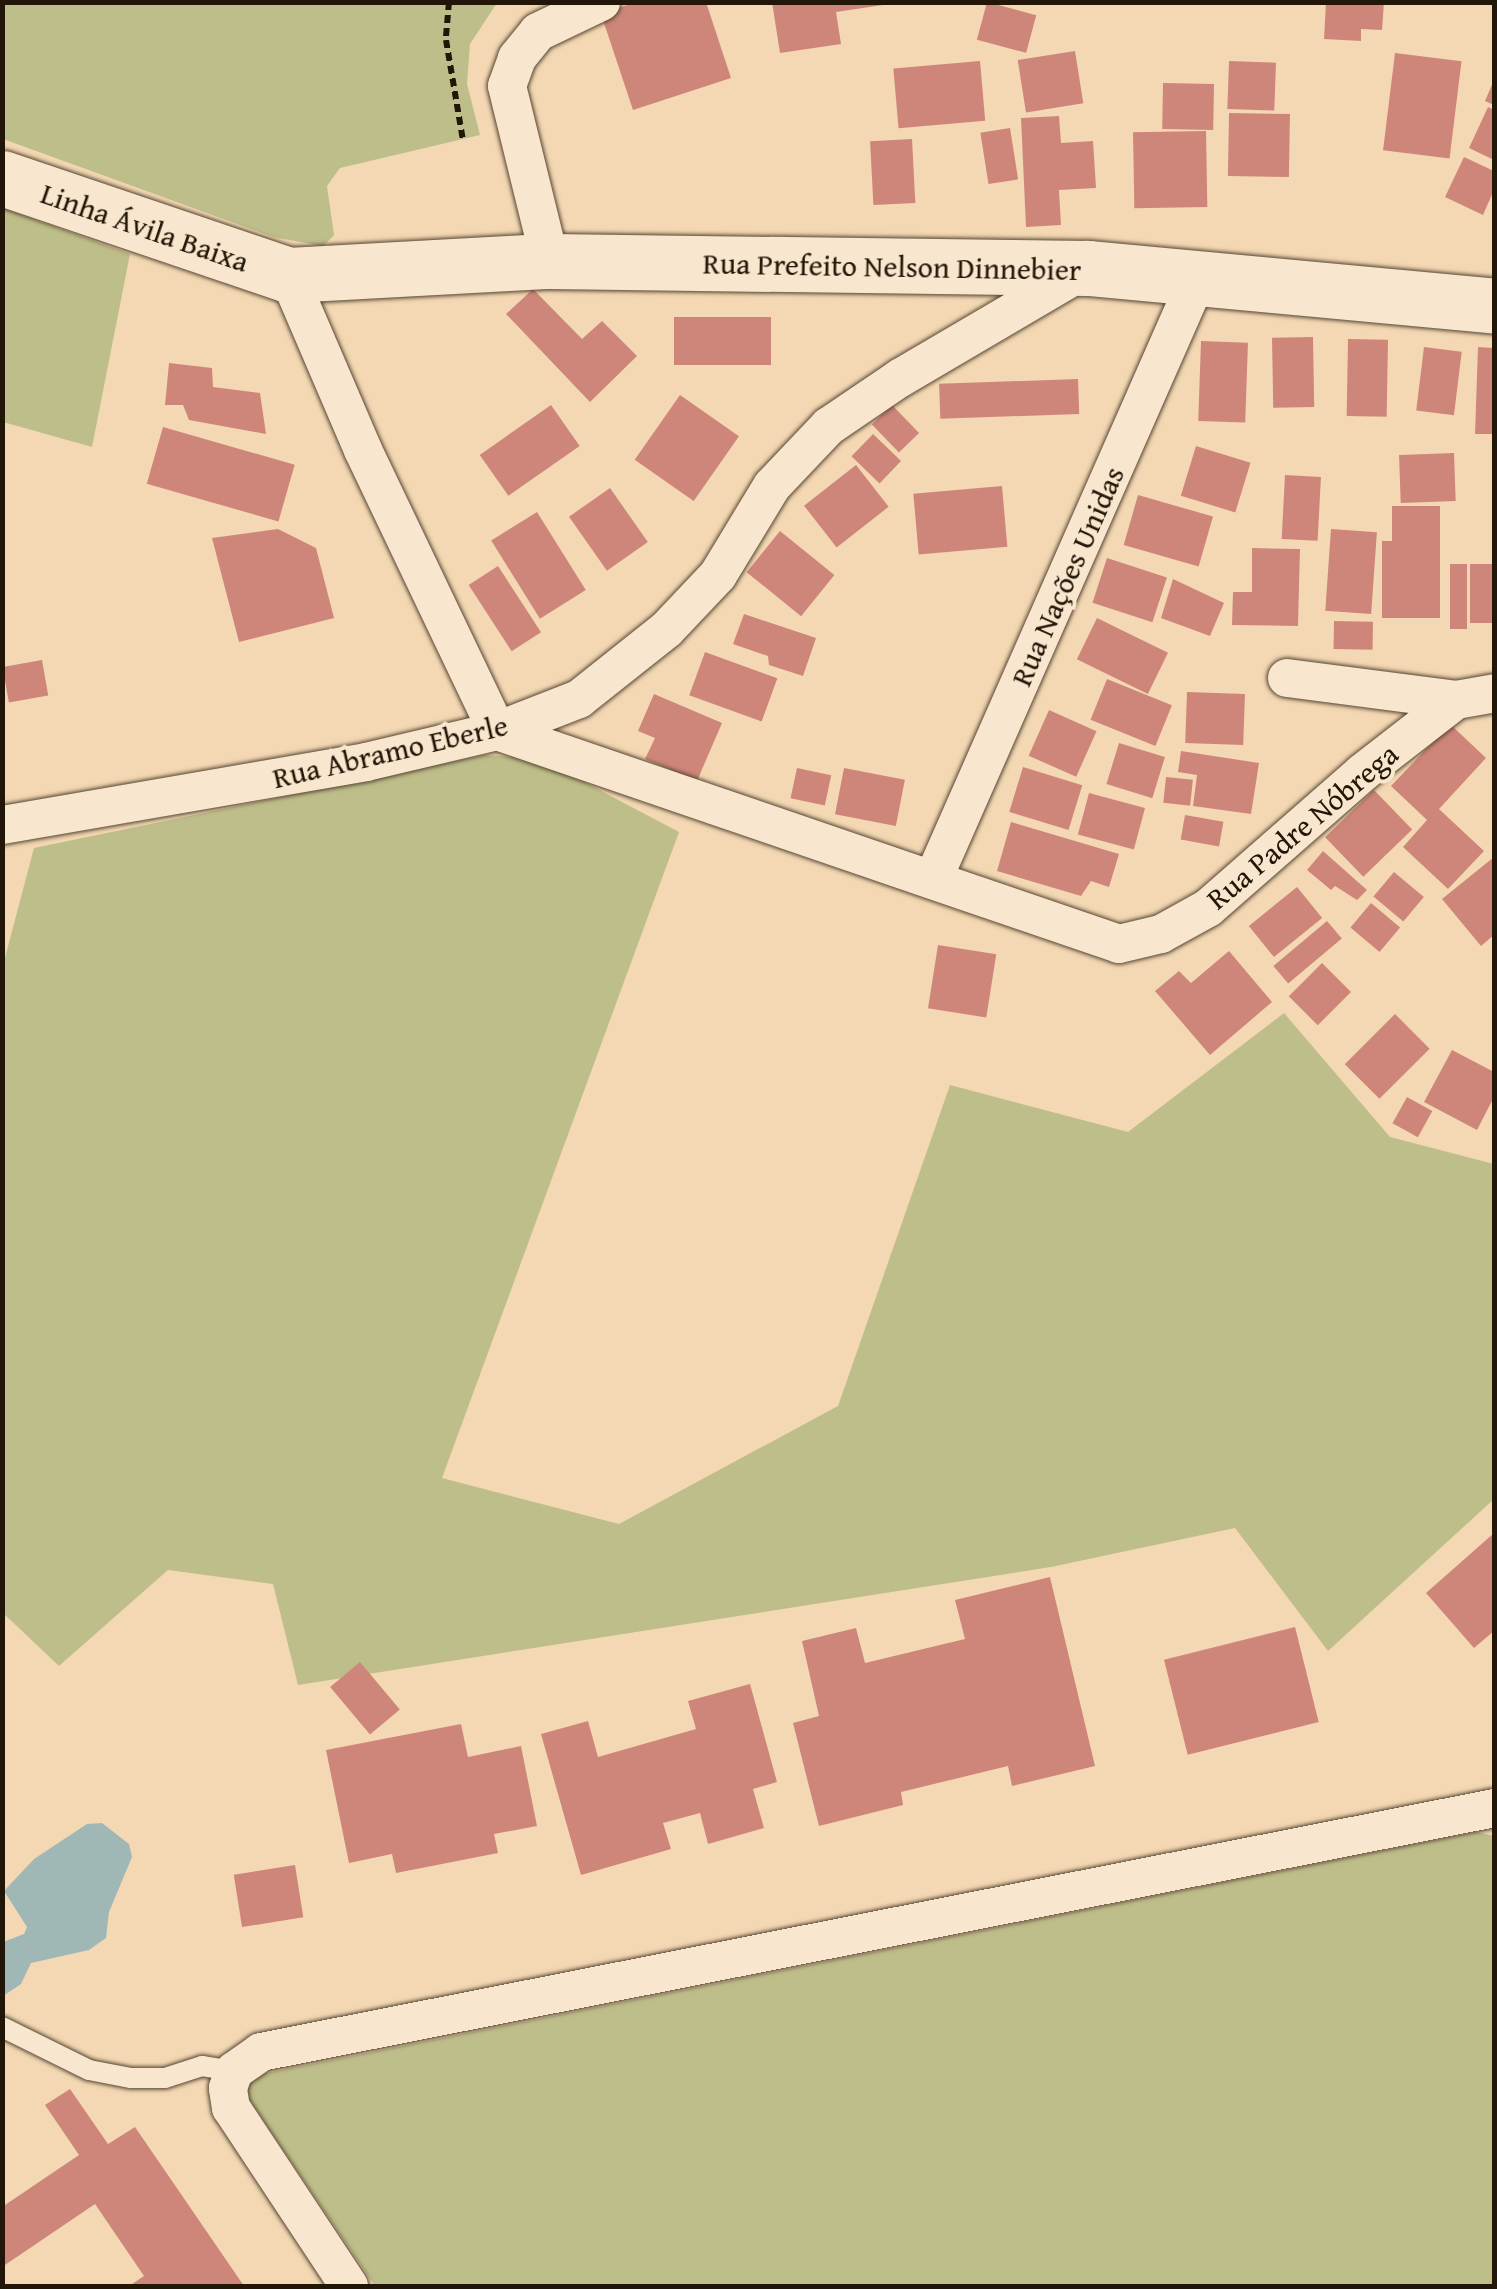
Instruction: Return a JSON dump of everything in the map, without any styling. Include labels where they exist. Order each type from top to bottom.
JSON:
[{"type":"street","points":[[550,261],[507,86],[517,58],[538,32],[601,2]]},
{"type":"street","name":"Linha Ávila Baixa","points":[[2,178],[288,275]]},
{"type":"street","name":"Rua Prefeito Nelson Dinnebier","points":[[288,275],[550,261],[1088,268],[1494,306]]},
{"type":"street","name":"Rua Abramo Eberle","points":[[2,825],[366,762],[497,731],[579,698],[667,629],[718,575],[772,486],[829,426],[900,378],[1088,268]]},
{"type":"street","points":[[288,275],[363,450],[497,731]]},
{"type":"street","name":"Rua Nações Unidas","points":[[934,877],[1199,276]]},
{"type":"street","points":[[1287,678],[1456,700]]},
{"type":"street","name":"Rua Padre Nóbrega","points":[[497,731],[934,877],[1119,944],[1162,934],[1208,908],[1362,773],[1456,700],[1494,693]]},
{"type":"street","points":[[350,2286],[231,2108],[228,2088],[234,2072],[261,2052],[1494,1808]]},
{"type":"lane","points":[[2,2028],[89,2070],[131,2078],[165,2078],[202,2066],[234,2072]]},
{"type":"path","points":[[448,2],[446,40],[464,140]]},
{"type":"green space","points":[[2,3],[497,3],[470,44],[467,84],[480,135],[340,168],[327,186],[334,235],[323,246],[273,237],[3,139]]},
{"type":"green space","points":[[3,208],[130,254],[92,447],[3,422]]},
{"type":"green space","points":[[485,755],[515,757],[569,774],[679,832],[442,1478],[619,1524],[838,1406],[950,1085],[1128,1132],[1284,1013],[1390,1137],[1494,1164],[1494,1499],[1328,1651],[1235,1528],[1051,1567],[298,1685],[273,1584],[168,1570],[59,1666],[3,1613],[2,969],[34,848]]},
{"type":"green space","points":[[1477,1832],[1494,1836],[1494,2286],[375,2286],[247,2096],[246,2085],[252,2076]]},
{"type":"water","points":[[102,1823],[129,1844],[132,1857],[109,1912],[106,1938],[89,1950],[31,1963],[21,1984],[3,1996],[3,1942],[24,1934],[27,1927],[4,1891],[34,1859],[87,1824]]},
{"type":"building","points":[[636,2],[706,2],[731,78],[633,110],[601,14]]},
{"type":"building","points":[[772,2],[883,5],[836,12],[841,44],[780,53]]},
{"type":"building","points":[[987,2],[1036,15],[1026,53],[977,40]]},
{"type":"building","points":[[1326,2],[1384,2],[1382,30],[1361,29],[1361,41],[1324,39]]},
{"type":"building","points":[[1075,51],[1083,103],[1026,112],[1018,60]]},
{"type":"building","points":[[1395,53],[1462,61],[1450,158],[1383,150]]},
{"type":"building","points":[[980,61],[985,121],[899,128],[893,69]]},
{"type":"building","points":[[1229,61],[1276,63],[1274,111],[1227,109]]},
{"type":"building","points":[[1494,80],[1494,105],[1485,101]]},
{"type":"building","points":[[1163,83],[1214,84],[1213,130],[1162,129]]},
{"type":"building","points":[[1488,107],[1494,110],[1494,160],[1469,148]]},
{"type":"building","points":[[1229,113],[1290,114],[1289,177],[1228,176]]},
{"type":"building","points":[[1059,116],[1061,143],[1093,141],[1096,188],[1059,190],[1061,225],[1026,227],[1021,118]]},
{"type":"building","points":[[1010,128],[1018,179],[989,184],[980,133]]},
{"type":"building","points":[[1206,131],[1207,207],[1134,208],[1133,132]]},
{"type":"building","points":[[912,139],[915,203],[873,205],[870,141]]},
{"type":"building","points":[[1464,157],[1494,171],[1494,190],[1483,215],[1445,197]]},
{"type":"building","points":[[533,289],[582,339],[602,321],[637,356],[590,402],[506,314]]},
{"type":"building","points":[[674,317],[771,317],[771,365],[674,365]]},
{"type":"building","points":[[1313,337],[1314,407],[1273,408],[1272,338]]},
{"type":"building","points":[[1348,339],[1388,340],[1387,417],[1347,416]]},
{"type":"building","points":[[1201,341],[1248,343],[1245,423],[1198,421]]},
{"type":"building","points":[[1424,347],[1462,352],[1454,415],[1416,411]]},
{"type":"building","points":[[1478,347],[1494,348],[1494,434],[1475,434]]},
{"type":"building","points":[[169,363],[212,368],[213,387],[260,393],[266,434],[189,420],[183,405],[165,405]]},
{"type":"building","points":[[1078,379],[1079,414],[940,419],[939,384]]},
{"type":"building","points":[[680,395],[739,436],[694,501],[635,460]]},
{"type":"building","points":[[551,405],[580,446],[508,496],[480,455]]},
{"type":"building","points":[[892,405],[919,433],[899,453],[872,424]]},
{"type":"building","points":[[163,427],[295,465],[278,521],[147,484]]},
{"type":"building","points":[[873,434],[901,461],[880,483],[851,456]]},
{"type":"building","points":[[1196,446],[1251,463],[1235,512],[1181,496]]},
{"type":"building","points":[[1454,453],[1456,501],[1401,503],[1399,455]]},
{"type":"building","points":[[856,465],[889,507],[837,547],[804,506]]},
{"type":"building","points":[[1285,475],[1321,477],[1318,541],[1282,539]]},
{"type":"building","points":[[1002,486],[1007,547],[919,555],[913,494]]},
{"type":"building","points":[[610,488],[648,542],[607,571],[569,517]]},
{"type":"building","points":[[1138,495],[1213,516],[1199,566],[1124,545]]},
{"type":"building","points":[[1392,506],[1440,506],[1440,618],[1382,618],[1382,541],[1392,541]]},
{"type":"building","points":[[537,512],[586,590],[540,619],[491,541]]},
{"type":"building","points":[[278,529],[316,548],[334,618],[239,642],[212,538]]},
{"type":"building","points":[[1331,529],[1377,532],[1371,614],[1325,611]]},
{"type":"building","points":[[780,531],[834,575],[801,616],[747,572]]},
{"type":"building","points":[[1252,548],[1300,549],[1298,626],[1232,625],[1233,592],[1252,592]]},
{"type":"building","points":[[1107,558],[1167,577],[1152,622],[1092,603]]},
{"type":"building","points":[[1450,564],[1467,564],[1467,629],[1450,629]]},
{"type":"building","points":[[1470,564],[1494,564],[1494,623],[1470,623]]},
{"type":"building","points":[[498,566],[541,632],[512,651],[469,585]]},
{"type":"building","points":[[1173,579],[1224,603],[1210,636],[1161,618]]},
{"type":"building","points":[[744,614],[816,638],[803,676],[769,665],[768,656],[733,644]]},
{"type":"building","points":[[1097,618],[1168,653],[1148,694],[1077,659]]},
{"type":"building","points":[[1334,621],[1373,622],[1373,650],[1334,649]]},
{"type":"building","points":[[705,652],[777,678],[762,722],[689,695]]},
{"type":"building","points":[[42,660],[48,695],[9,702],[3,667]]},
{"type":"building","points":[[1107,679],[1172,705],[1155,746],[1091,720]]},
{"type":"building","points":[[1187,692],[1245,694],[1243,745],[1185,743]]},
{"type":"building","points":[[654,694],[722,723],[697,781],[645,759],[655,738],[638,731]]},
{"type":"building","points":[[1049,710],[1097,731],[1076,777],[1029,756]]},
{"type":"building","points":[[1450,724],[1486,758],[1439,809],[1484,851],[1448,889],[1403,847],[1427,820],[1391,786]]},
{"type":"building","points":[[1119,743],[1165,757],[1152,798],[1106,784]]},
{"type":"building","points":[[1181,751],[1259,763],[1251,814],[1193,806],[1197,775],[1178,772]]},
{"type":"building","points":[[1023,767],[1082,785],[1069,830],[1009,812]]},
{"type":"building","points":[[797,768],[831,775],[825,806],[791,798]]},
{"type":"building","points":[[844,768],[905,780],[896,826],[835,814]]},
{"type":"building","points":[[1166,777],[1193,780],[1190,806],[1163,803]]},
{"type":"building","points":[[1374,790],[1412,830],[1363,877],[1325,837]]},
{"type":"building","points":[[1089,793],[1145,808],[1134,850],[1078,835]]},
{"type":"building","points":[[1185,815],[1223,822],[1219,846],[1181,840]]},
{"type":"building","points":[[1011,822],[1119,854],[1109,887],[1091,881],[1081,896],[997,871]]},
{"type":"building","points":[[1323,851],[1367,890],[1357,900],[1335,886],[1331,890],[1307,870]]},
{"type":"building","points":[[1494,857],[1494,935],[1481,946],[1442,899]]},
{"type":"building","points":[[1394,872],[1424,897],[1403,922],[1373,897]]},
{"type":"building","points":[[1297,887],[1322,918],[1274,957],[1249,926]]},
{"type":"building","points":[[1371,903],[1400,927],[1380,952],[1350,928]]},
{"type":"building","points":[[1327,921],[1342,939],[1288,984],[1273,966]]},
{"type":"building","points":[[938,945],[996,954],[986,1017],[928,1008]]},
{"type":"building","points":[[1229,951],[1272,1002],[1210,1055],[1155,991],[1179,971],[1191,983]]},
{"type":"building","points":[[1322,963],[1351,992],[1318,1025],[1289,996]]},
{"type":"building","points":[[1395,1014],[1430,1049],[1379,1099],[1345,1064]]},
{"type":"building","points":[[1452,1050],[1494,1072],[1494,1097],[1477,1130],[1424,1102]]},
{"type":"building","points":[[1407,1097],[1432,1111],[1418,1137],[1392,1123]]},
{"type":"building","points":[[1494,1533],[1494,1631],[1474,1648],[1426,1593]]},
{"type":"building","points":[[1050,1577],[1095,1766],[1012,1786],[1008,1766],[901,1792],[903,1805],[819,1826],[793,1723],[819,1716],[802,1641],[856,1628],[865,1663],[965,1639],[955,1600]]},
{"type":"building","points":[[1295,1627],[1319,1722],[1188,1755],[1164,1660]]},
{"type":"building","points":[[360,1662],[400,1709],[370,1735],[330,1687]]},
{"type":"building","points":[[750,1684],[777,1782],[753,1789],[764,1828],[708,1844],[700,1813],[663,1823],[671,1849],[581,1875],[541,1734],[588,1721],[598,1757],[696,1729],[688,1701]]},
{"type":"building","points":[[461,1724],[468,1757],[521,1746],[537,1826],[494,1834],[498,1853],[396,1873],[392,1854],[349,1863],[326,1750]]},
{"type":"building","points":[[295,1865],[303,1917],[242,1927],[234,1875]]},
{"type":"building","points":[[70,2089],[108,2144],[135,2127],[244,2286],[129,2286],[144,2276],[95,2204],[2,2267],[2,2207],[79,2155],[45,2105]]}]
